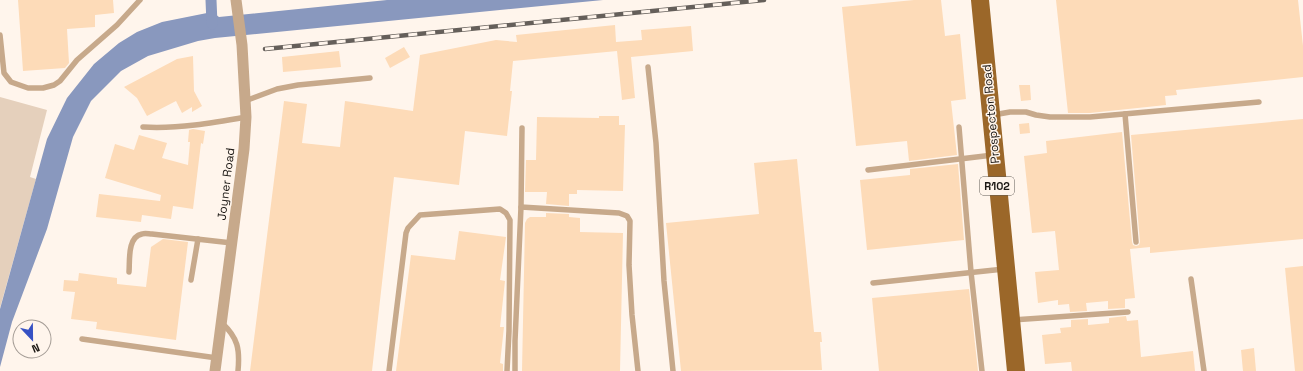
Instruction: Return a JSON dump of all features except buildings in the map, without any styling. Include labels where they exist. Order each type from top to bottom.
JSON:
[{"type":"main road","name":"Prospecton Road","points":[[980,0],[1016,371]]},
{"type":"street","name":"Joyner Road","points":[[215,371],[244,149],[246,117],[242,45],[236,1]]},
{"type":"lane","points":[[0,35],[4,73],[11,82],[28,88],[43,88],[54,85],[60,81],[77,60],[118,25],[140,0]]},
{"type":"lane","points":[[648,67],[656,143],[664,281],[673,371]]},
{"type":"lane","points":[[245,101],[276,89],[298,85],[370,78]]},
{"type":"lane","points":[[991,115],[1010,112],[1026,112],[1036,115],[1090,117],[1259,102]]},
{"type":"lane","points":[[1125,114],[1136,242]]},
{"type":"lane","points":[[143,127],[182,127],[246,117]]},
{"type":"lane","points":[[959,126],[971,272],[982,371]]},
{"type":"lane","points":[[515,371],[521,207],[522,128]]},
{"type":"lane","points":[[868,170],[994,155]]},
{"type":"lane","points":[[521,207],[619,214],[630,218],[629,265],[638,371]]},
{"type":"lane","points":[[389,371],[408,228],[420,215],[500,209],[506,213],[510,220],[509,331],[507,371]]},
{"type":"lane","points":[[129,272],[134,239],[142,234],[232,243]]},
{"type":"lane","points":[[191,280],[198,239]]},
{"type":"lane","points":[[873,283],[1006,268]]},
{"type":"lane","points":[[1191,279],[1204,371]]},
{"type":"lane","points":[[1011,320],[1128,312]]},
{"type":"lane","points":[[221,323],[231,331],[236,341],[239,354],[238,371]]},
{"type":"lane","points":[[82,339],[216,358]]},
{"type":"shaded area","points":[[0,97],[47,110],[30,177],[36,179],[0,308]]},
{"type":"water","points":[[387,0],[603,0],[215,38],[198,41],[148,56],[121,71],[91,101],[73,137],[47,229],[12,319],[0,367],[0,309],[47,139],[67,98],[94,64],[119,43],[137,32],[162,22],[207,13],[215,14],[219,17]]},
{"type":"waterway","points":[[211,0],[212,24]]},
{"type":"railway","points":[[265,49],[764,0]]}]
